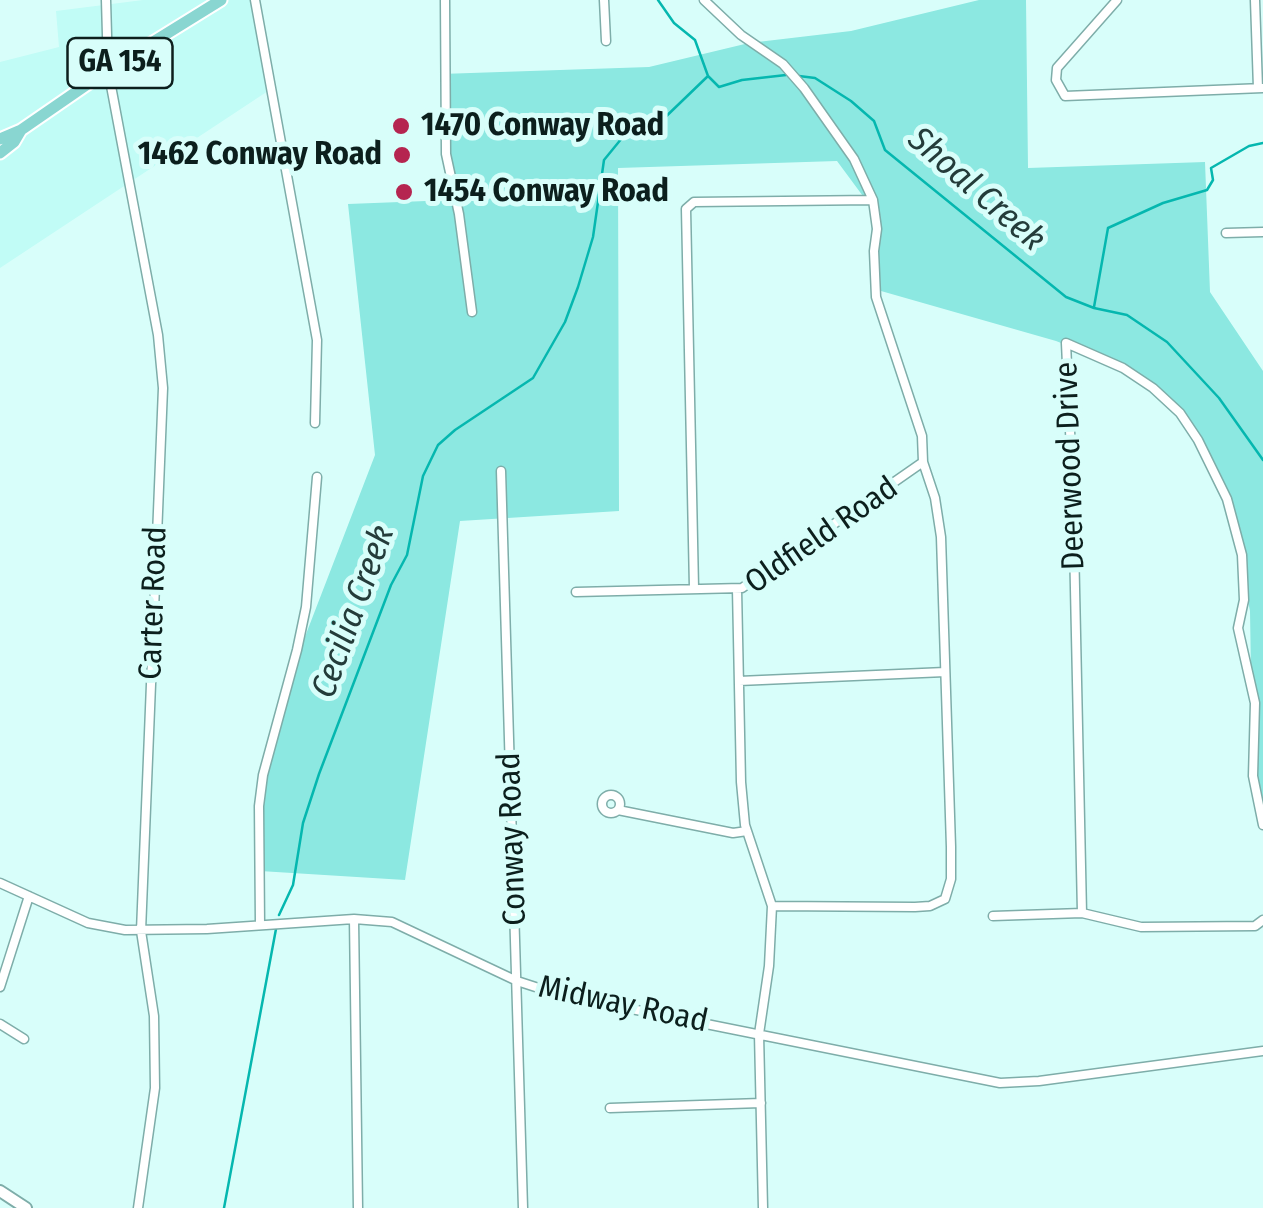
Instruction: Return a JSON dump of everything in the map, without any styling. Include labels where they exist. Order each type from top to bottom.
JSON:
[{"type":"main road","name":"GA 154","points":[[0,139],[21,130],[221,0]]},
{"type":"main road","name":"GA 154","points":[[0,153],[21,130]]},
{"type":"main road","points":[[0,1191],[26,1208]]},
{"type":"street","name":"Carter Road","points":[[106,0],[108,70],[158,335],[163,388],[141,931],[156,1050],[151,1124],[138,1208]]},
{"type":"street","points":[[255,0],[318,340],[315,422]]},
{"type":"street","points":[[445,0],[446,154],[459,214],[472,312]]},
{"type":"street","points":[[604,0],[606,40]]},
{"type":"street","name":"Oldfield Road","points":[[704,0],[720,18],[789,70],[854,158],[873,200],[876,297],[916,415],[923,462],[737,590],[741,782],[747,831],[772,906],[770,966],[759,1034],[763,1208]]},
{"type":"street","points":[[1118,0],[1057,68],[1056,80],[1065,96],[1260,88],[1255,0]]},
{"type":"street","points":[[694,588],[686,209],[694,202],[873,200]]},
{"type":"street","points":[[1226,233],[1263,232]]},
{"type":"street","name":"Deerwood Drive","points":[[1082,914],[1066,343],[1123,368],[1154,388],[1180,414],[1198,440],[1227,499],[1242,555],[1244,600],[1238,628],[1254,703],[1253,776],[1263,826]]},
{"type":"street","points":[[772,906],[915,907],[946,899],[951,880],[941,537],[935,498],[923,462]]},
{"type":"street","name":"Conway Road","points":[[501,471],[523,1208]]},
{"type":"street","points":[[260,924],[258,806],[306,606],[317,477]]},
{"type":"street","points":[[576,592],[737,590]]},
{"type":"street","points":[[739,681],[945,672]]},
{"type":"street","points":[[618,810],[733,833],[747,831]]},
{"type":"street","name":"Midway Road","points":[[0,883],[88,923],[141,931],[354,918],[392,922],[517,981],[557,994],[1000,1083],[1263,1052]]},
{"type":"street","points":[[0,987],[29,896]]},
{"type":"street","points":[[993,916],[1082,914],[1141,927],[1256,926],[1263,920]]},
{"type":"street","points":[[354,918],[358,1208]]},
{"type":"street","points":[[0,1024],[24,1039]]},
{"type":"street","points":[[610,1108],[761,1103]]},
{"type":"shaded area","points":[[143,0],[252,0],[268,91],[0,268],[0,62],[59,47],[56,11]]},
{"type":"shaded area","points":[[979,0],[1026,0],[1028,168],[1205,162],[1210,292],[1263,371],[1263,825],[1253,799],[1250,611],[1228,500],[1182,415],[1122,367],[1056,341],[874,289],[871,207],[837,161],[618,168],[619,511],[460,521],[405,880],[260,871],[260,780],[286,686],[375,455],[348,204],[452,200],[441,74],[649,67],[749,43],[851,31]]},
{"type":"waterway","name":"Shoal Creek","points":[[658,0],[674,23],[695,40],[708,76],[719,87],[786,75]]},
{"type":"waterway","name":"Cecilia Creek","points":[[279,915],[293,885],[303,823],[319,774],[391,585],[407,555],[423,476],[438,445],[533,378],[565,322],[578,287],[593,237],[604,160],[622,138],[654,128],[708,76]]},
{"type":"waterway","name":"Shoal Creek","points":[[799,76],[815,78],[851,101],[874,121],[885,150],[1066,297],[1127,315],[1167,342],[1219,398],[1263,460]]},
{"type":"waterway","points":[[1094,307],[1108,228],[1163,203],[1207,190],[1213,180],[1211,168],[1249,146],[1263,143]]},
{"type":"waterway","name":"Cecilia Creek","points":[[224,1208],[276,929]]},
{"type":"place","name":"1470 Conway Road","points":[[401,126]]},
{"type":"place","name":"1462 Conway Road","points":[[402,155]]},
{"type":"place","name":"1454 Conway Road","points":[[404,192]]}]
